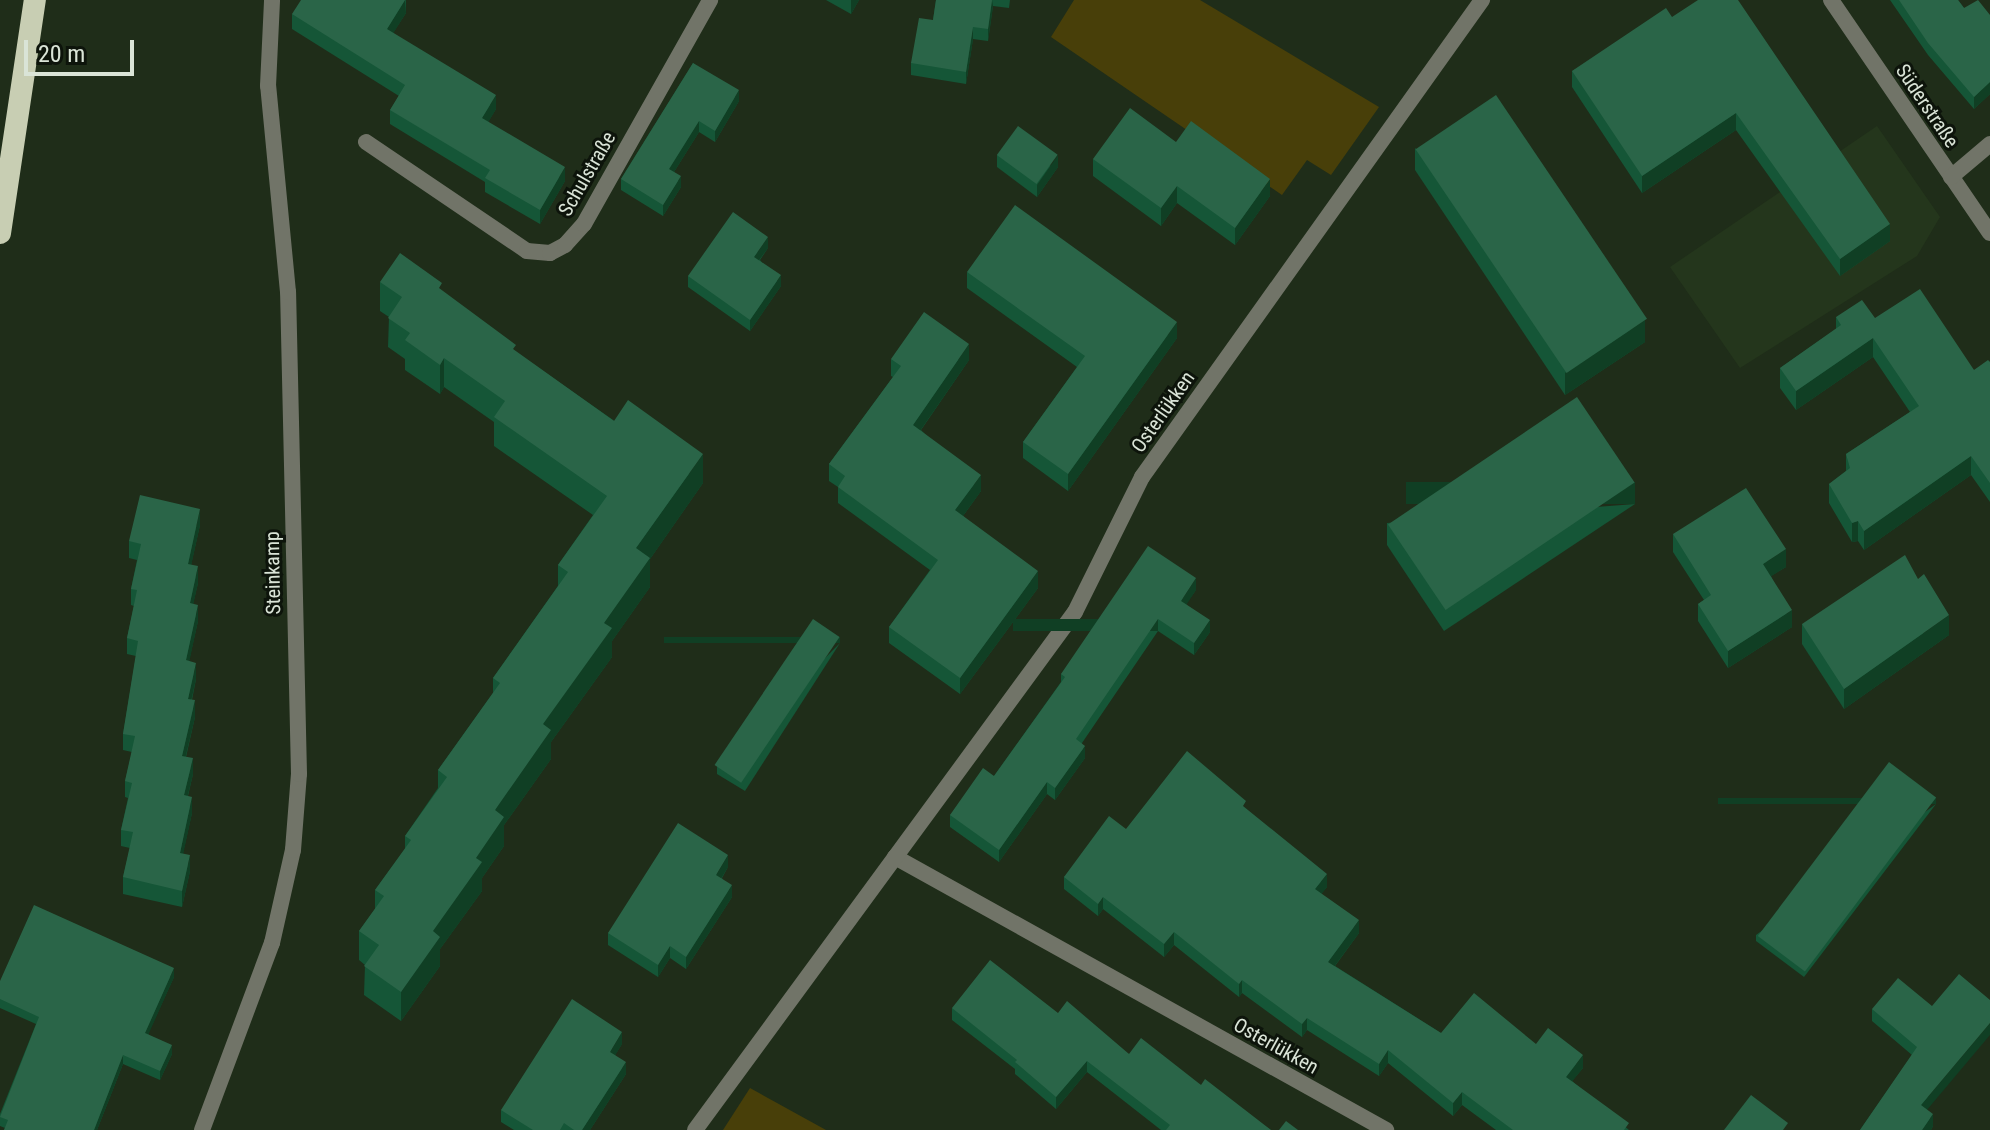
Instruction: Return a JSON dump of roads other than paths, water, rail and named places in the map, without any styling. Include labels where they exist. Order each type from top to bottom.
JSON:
[{"type":"highway","points":[[0,233],[35,0]]},
{"type":"street","name":"Steinkamp","points":[[202,1130],[272,943],[293,850],[299,774],[288,292],[268,86],[272,0]]},
{"type":"street","name":"Schulstraße","points":[[366,142],[527,251],[550,253],[565,245],[584,224],[710,0]]},
{"type":"street","name":"Osterlükken","points":[[695,1130],[1075,612],[1098,570],[1110,534],[1142,477],[1482,0]]},
{"type":"street","name":"Süderstraße","points":[[1831,0],[1990,233]]},
{"type":"street","points":[[1951,177],[1990,144]]},
{"type":"street","name":"Osterlükken","points":[[895,857],[1386,1130]]}]
